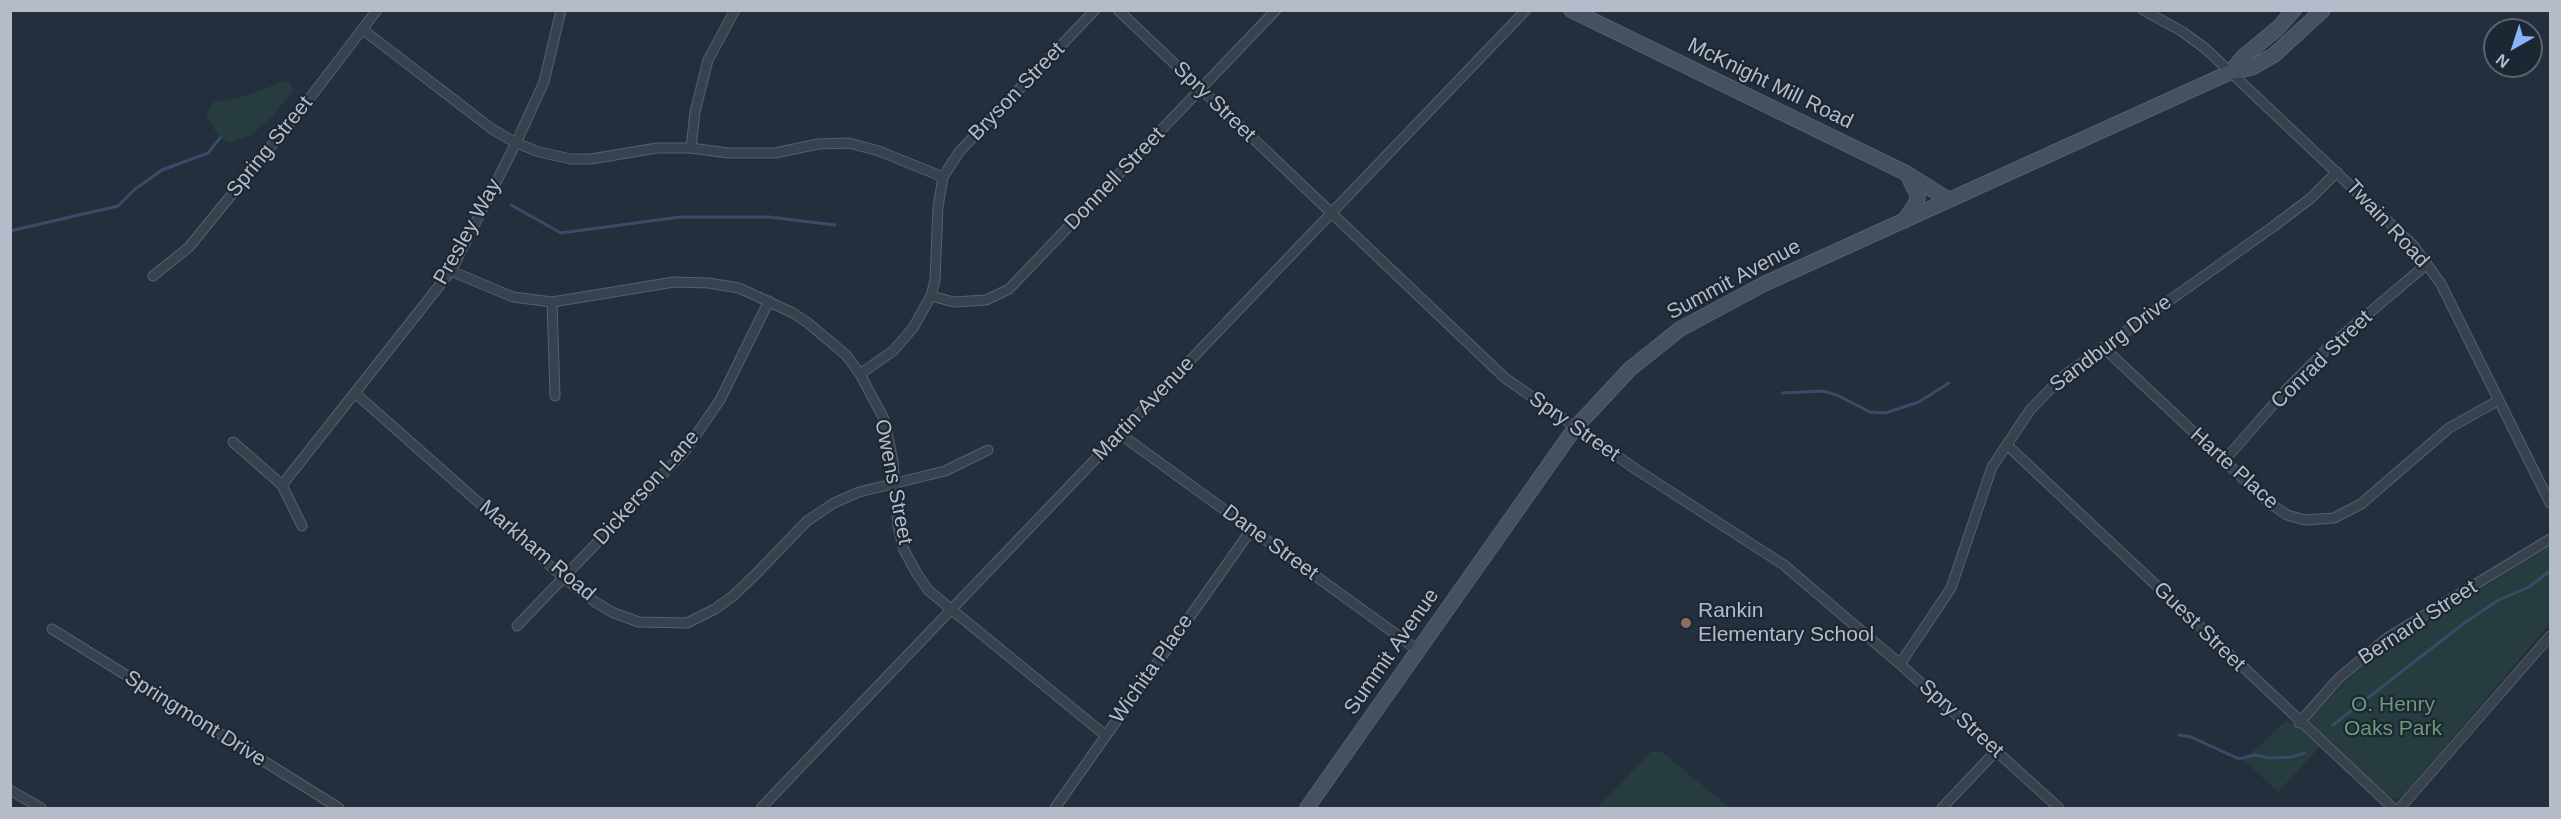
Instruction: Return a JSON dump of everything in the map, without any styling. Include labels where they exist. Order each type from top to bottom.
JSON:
[{"type":"main road","name":"McKnight Mill Road","points":[[1571,10],[1906,173],[1949,200]]},
{"type":"main road","name":"Summit Avenue","points":[[2230,72],[2294,10]]},
{"type":"main road","name":"Summit Avenue","points":[[1307,808],[1575,428],[1623,376],[1680,329],[1764,284],[2230,72],[2251,68],[2274,55],[2323,10]]},
{"type":"main road","points":[[1904,221],[1918,196],[1917,190],[1906,173]]},
{"type":"street","name":"Spring Street","points":[[153,276],[189,247],[303,107],[377,10]]},
{"type":"street","name":"Presley Way","points":[[282,484],[451,271],[516,143],[544,82],[561,10]]},
{"type":"street","points":[[691,147],[695,112],[708,60],[735,10]]},
{"type":"street","name":"Bryson Street","points":[[943,177],[959,152],[1095,10]]},
{"type":"street","name":"Spry Street","points":[[1118,10],[1505,378],[1575,428],[1784,565],[1900,664],[2059,808]]},
{"type":"street","name":"Donnell Street","points":[[931,296],[954,302],[986,300],[1009,289],[1276,10]]},
{"type":"street","name":"Martin Avenue","points":[[761,808],[1526,10]]},
{"type":"street","name":"Twain Road","points":[[2143,10],[2183,32],[2230,72],[2413,246],[2441,284],[2550,503]]},
{"type":"street","points":[[362,29],[492,129],[540,153],[571,159],[619,156],[657,148],[691,147],[728,153],[775,153],[818,144],[849,143],[879,151],[943,177],[938,207],[935,279],[931,296],[913,328],[893,351],[860,374]]},
{"type":"street","name":"Sandburg Drive","points":[[1900,664],[1951,588],[1992,467],[2030,410],[2062,377],[2274,226],[2311,198],[2337,172]]},
{"type":"street","name":"Conrad Street","points":[[2223,462],[2286,390],[2330,346],[2427,264]]},
{"type":"street","name":"Owens Street","points":[[451,271],[513,297],[552,302],[674,282],[709,283],[739,288],[808,323],[846,356],[860,374],[884,419],[894,461],[898,527],[904,550],[928,590],[1105,735]]},
{"type":"street","name":"Dickerson Lane","points":[[517,626],[685,451],[720,400],[768,301]]},
{"type":"street","points":[[552,302],[555,396]]},
{"type":"street","name":"Harte Place","points":[[2103,347],[2268,502],[2287,515],[2305,520],[2334,518],[2361,504],[2449,428],[2499,400]]},
{"type":"street","name":"Markham Road","points":[[355,393],[564,578],[595,602],[614,613],[639,622],[687,622],[715,609],[733,596],[807,521],[834,503],[859,492],[945,471],[988,450]]},
{"type":"street","name":"Dane Street","points":[[1120,434],[1419,651]]},
{"type":"street","points":[[233,442],[282,484],[303,526]]},
{"type":"street","name":"Guest Street","points":[[2007,445],[2299,723],[2393,808]]},
{"type":"street","name":"Wichita Place","points":[[1055,808],[1251,530]]},
{"type":"street","name":"Bernard Street","points":[[2299,723],[2340,677],[2387,638],[2550,539]]},
{"type":"street","name":"Springmont Drive","points":[[52,629],[339,808]]},
{"type":"street","points":[[2400,808],[2550,636]]},
{"type":"street","points":[[1942,808],[1996,751]]},
{"type":"street","points":[[10,790],[41,808]]},
{"type":"green space","points":[[289,81],[293,91],[272,117],[251,135],[230,142],[220,138],[206,116],[214,102],[246,96]]},
{"type":"green space","name":"O. Henry Oaks Park","points":[[2550,546],[2550,623],[2400,800],[2389,797],[2327,739],[2278,792],[2244,760],[2287,720],[2299,730],[2352,675],[2375,655]]},
{"type":"green space","points":[[1651,752],[1662,752],[1730,808],[1597,808]]},
{"type":"waterway","points":[[10,231],[118,206],[135,189],[162,170],[208,153],[220,138]]},
{"type":"waterway","points":[[511,205],[561,233],[680,217],[769,217],[835,225]]},
{"type":"waterway","points":[[1782,393],[1822,391],[1837,395],[1870,412],[1885,413],[1919,402],[1949,383]]},
{"type":"waterway","points":[[2333,725],[2463,624],[2497,601],[2529,587],[2550,571]]},
{"type":"waterway","points":[[2179,735],[2191,737],[2239,759],[2254,755],[2269,758],[2292,757],[2304,753]]},
{"type":"place","name":"Rankin Elementary School","points":[[1686,623]]}]
